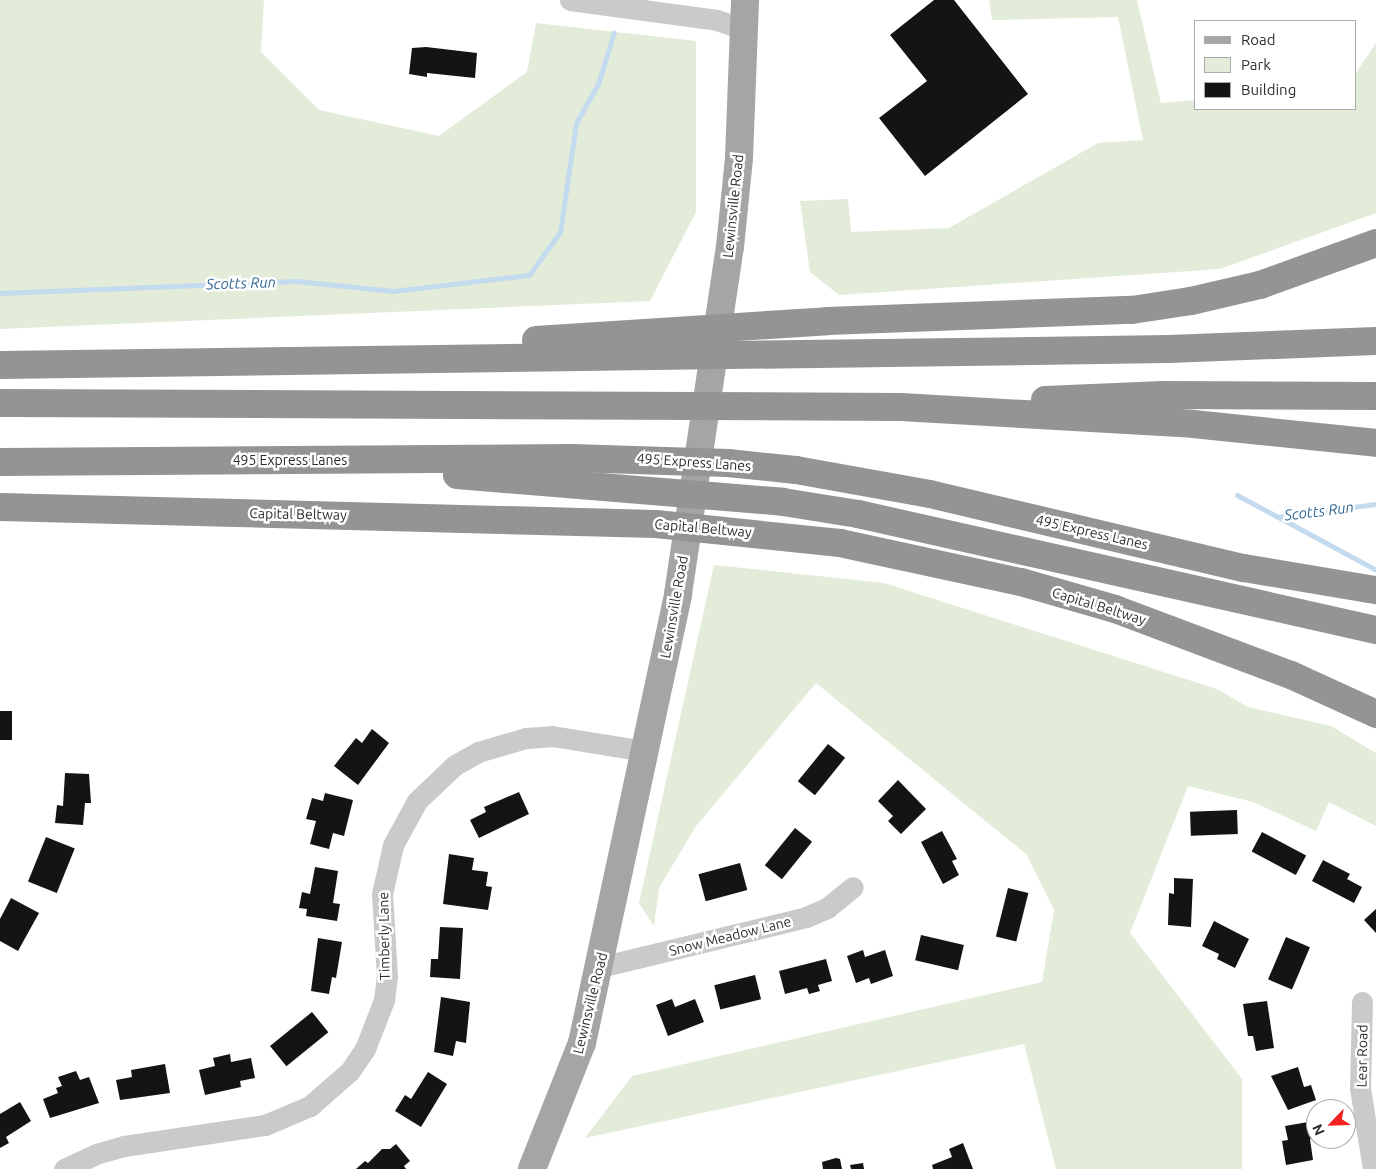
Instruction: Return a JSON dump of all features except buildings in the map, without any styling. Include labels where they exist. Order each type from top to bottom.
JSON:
[{"type":"highway","points":[[267,360],[746,325],[1132,310],[1192,301],[1260,285],[1376,243]]},
{"type":"highway","points":[[0,365],[1169,349],[1376,341]]},
{"type":"highway","points":[[0,403],[901,407],[1163,395],[1376,396]]},
{"type":"highway","points":[[901,407],[1193,424],[1376,443]]},
{"type":"highway","name":"495 Express Lanes","points":[[0,462],[648,459],[796,470],[930,494],[1244,568],[1304,580],[1376,590]]},
{"type":"highway","points":[[278,460],[802,505],[927,527],[1376,630]]},
{"type":"highway","name":"Capital Beltway","points":[[0,507],[646,523],[840,543],[1003,577],[1115,609],[1205,640],[1376,714]]},
{"type":"highway","points":[[1348,701],[1376,723]]},
{"type":"main road","name":"Lewinsville Road","points":[[532,1169],[570,1080],[600,967],[678,594],[730,247],[739,158],[745,0]]},
{"type":"street","points":[[570,0],[717,20],[743,29]]},
{"type":"street","name":"Timberly Lane","points":[[64,1169],[96,1154],[124,1146],[257,1127],[288,1118],[330,1091],[350,1072],[369,1041],[384,1000],[386,976],[382,894],[392,845],[417,801],[454,766],[478,752],[526,738],[552,736],[646,751]]},
{"type":"street","name":"Snow Meadow Lane","points":[[600,967],[806,917],[827,908],[853,887]]},
{"type":"street","name":"Lear Road","points":[[1362,1002],[1360,1088],[1373,1169]]},
{"type":"green space","points":[[0,0],[264,0],[261,52],[319,110],[439,136],[527,72],[536,23],[696,41],[696,212],[650,301],[0,329]]},
{"type":"green space","points":[[989,0],[1137,0],[1161,103],[1194,100],[1194,110],[1356,110],[1356,73],[1376,43],[1376,213],[1220,269],[839,295],[810,272],[800,201],[848,199],[851,232],[949,228],[1098,143],[1143,140],[1118,17],[992,20]]},
{"type":"green space","points":[[714,565],[884,583],[1217,689],[1248,707],[1331,726],[1376,753],[1376,826],[1329,802],[1316,831],[1253,802],[1188,786],[1130,933],[1242,1079],[1242,1169],[1056,1169],[1024,1044],[585,1138],[632,1076],[1042,982],[1054,910],[1026,854],[816,683],[696,826],[659,888],[654,926],[639,903]]},
{"type":"waterway","name":"Scotts Run","points":[[0,293],[296,281],[393,291],[529,275],[560,232],[576,123],[598,84],[614,32]]},
{"type":"waterway","name":"Scotts Run","points":[[1237,495],[1278,517],[1376,504]]},
{"type":"waterway","points":[[1280,518],[1376,570]]}]
